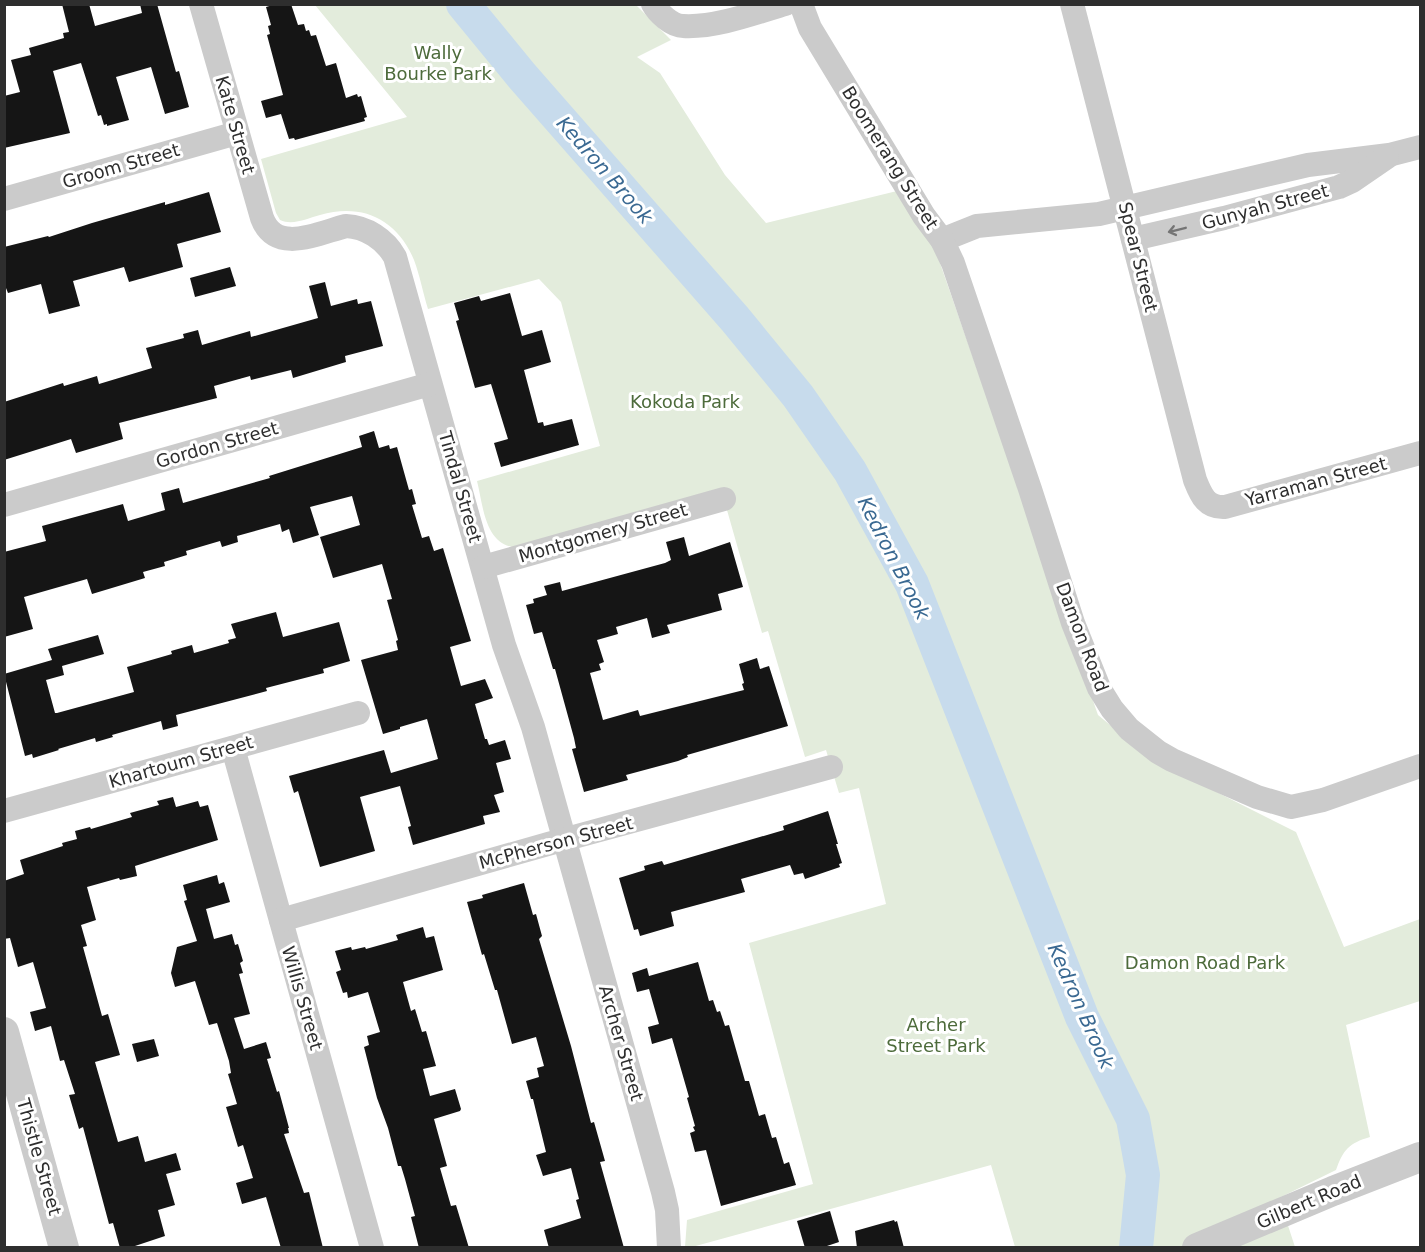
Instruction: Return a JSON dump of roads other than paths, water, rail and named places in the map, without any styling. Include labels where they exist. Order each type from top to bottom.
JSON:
[{"type":"street","name":"Kate Street","points":[[201,4],[264,225],[268,231],[279,238]]},
{"type":"street","points":[[656,8],[680,27],[712,24],[785,4]]},
{"type":"street","name":"Boomerang Street","points":[[801,4],[810,28],[924,216],[942,240],[977,226],[1099,214],[1125,208]]},
{"type":"street","name":"Spear Street","points":[[1072,4],[1195,480],[1202,497],[1212,506]]},
{"type":"street","name":"Groom Street","points":[[4,199],[237,133]]},
{"type":"street","name":"Gunyah Street","points":[[1125,208],[1308,165],[1389,155],[1420,147]]},
{"type":"street","name":"Gunyah Street","points":[[1133,239],[1224,218],[1339,187],[1352,181],[1389,155]]},
{"type":"street","name":"Tindal Street","points":[[279,238],[293,239],[346,226],[362,229],[383,241],[398,265],[504,645],[532,727],[564,840]]},
{"type":"street","name":"Damon Road","points":[[942,240],[953,263],[1073,623],[1099,688],[1112,709],[1129,729],[1172,760],[1257,797],[1291,807],[1323,800],[1420,766]]},
{"type":"street","name":"Gordon Street","points":[[4,505],[430,384]]},
{"type":"street","name":"Yarraman Street","points":[[1212,506],[1236,504],[1420,453]]},
{"type":"street","name":"Montgomery Street","points":[[483,567],[724,499]]},
{"type":"street","name":"Khartoum Street","points":[[4,811],[358,713]]},
{"type":"street","name":"Willis Street","points":[[233,748],[372,1248]]},
{"type":"street","name":"McPherson Street","points":[[281,920],[831,767]]},
{"type":"street","name":"Archer Street","points":[[564,840],[663,1192],[667,1210],[669,1248]]},
{"type":"street","name":"Thistle Street","points":[[4,1032],[15,1113],[64,1248]]},
{"type":"street","name":"Gilbert Road","points":[[1197,1248],[1420,1157]]},
{"type":"waterway","name":"Kedron Brook","points":[[463,4],[522,76],[735,319],[798,396],[850,471],[912,584],[1082,1017],[1133,1119],[1143,1175],[1136,1248]]},
{"type":"park label","name":"Wally Bourke Park","points":[[438,63]]},
{"type":"park label","name":"Kokoda Park","points":[[685,402]]},
{"type":"park label","name":"Damon Road Park","points":[[1205,963]]},
{"type":"park label","name":"Archer Street Park","points":[[936,1035]]}]
